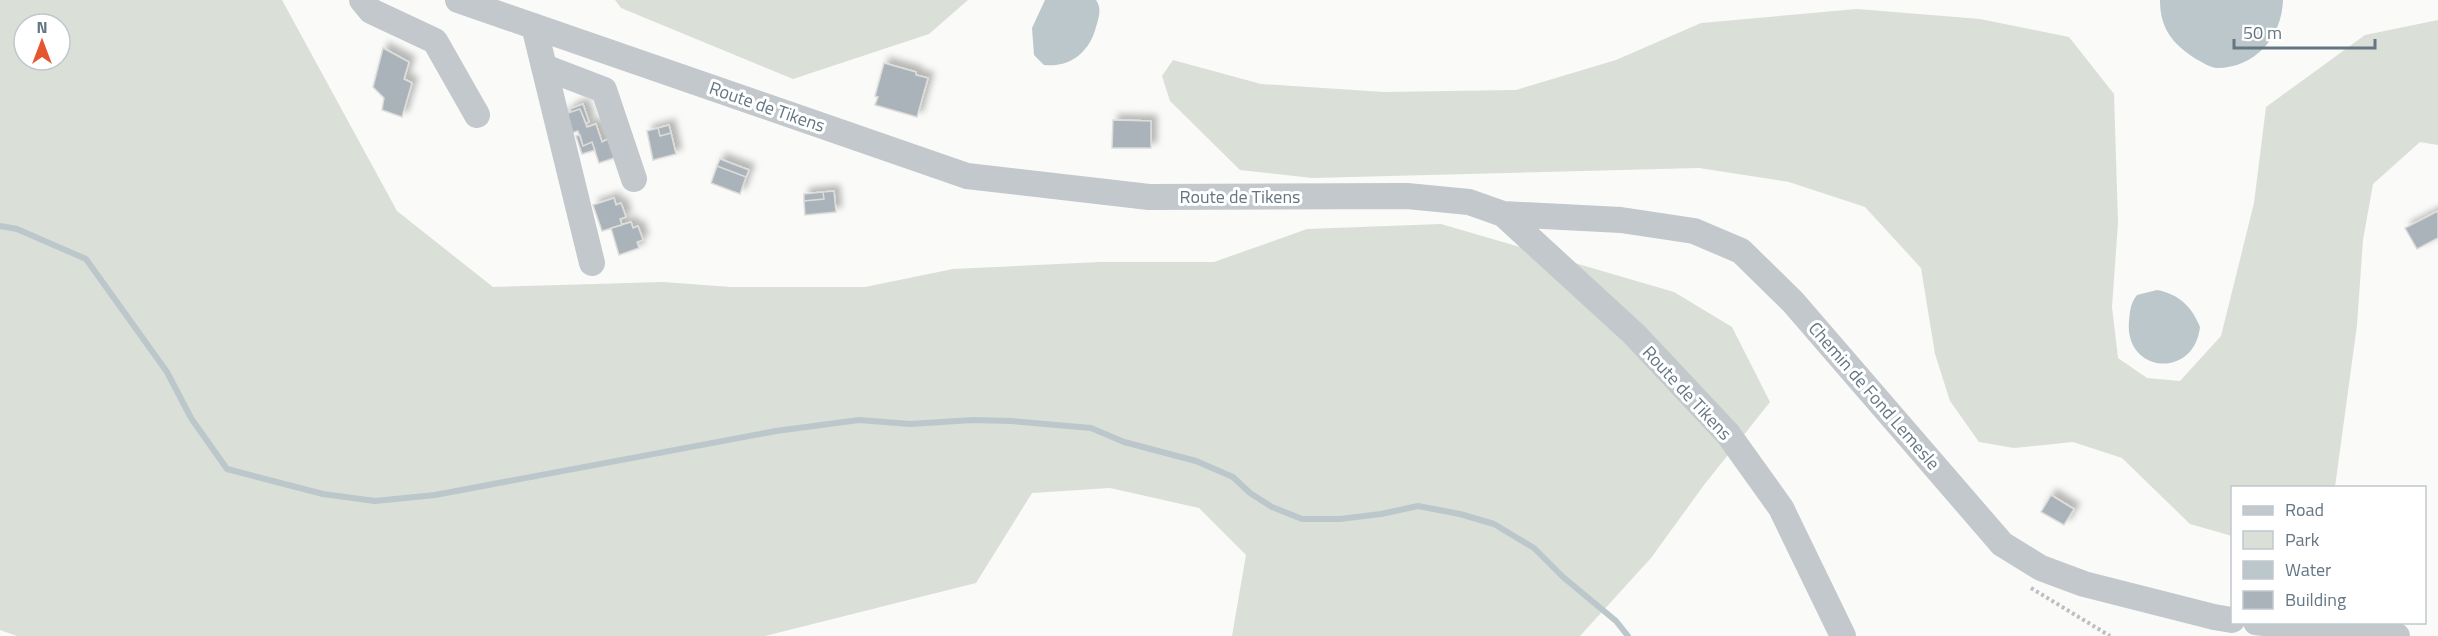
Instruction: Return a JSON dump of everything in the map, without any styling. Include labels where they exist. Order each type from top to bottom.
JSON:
[{"type":"street","points":[[362,0],[371,11],[435,41],[477,115]]},
{"type":"street","name":"Route de Tikens","points":[[458,0],[967,176],[1149,198],[1407,196],[1469,202],[1503,214],[1634,334],[1728,434],[1781,508],[1843,636]]},
{"type":"street","points":[[534,26],[592,263]]},
{"type":"street","points":[[544,67],[604,90],[634,179]]},
{"type":"street","name":"Chemin de Fond Lemesle","points":[[1503,214],[1621,220],[1684,229],[1741,251],[1793,302],[2002,544],[2041,568],[2084,585],[2231,620]]},
{"type":"street","points":[[2272,624],[2354,634],[2397,636]]},
{"type":"green space","points":[[0,0],[282,0],[397,211],[493,287],[663,282],[731,287],[865,287],[953,269],[1100,262],[1214,262],[1307,229],[1441,224],[1674,292],[1732,327],[1770,402],[1704,485],[1651,558],[1580,636],[1232,636],[1246,555],[1199,508],[1110,488],[1032,493],[976,583],[765,636],[17,636],[0,630]]},
{"type":"green space","points":[[615,0],[968,0],[929,34],[793,79],[621,8]]},
{"type":"green space","points":[[1857,9],[1980,19],[2069,37],[2114,94],[2118,223],[2112,307],[2118,358],[2147,378],[2180,381],[2221,336],[2254,203],[2266,107],[2365,35],[2438,20],[2438,145],[2420,142],[2373,184],[2363,240],[2357,325],[2335,486],[2231,486],[2231,536],[2190,524],[2122,458],[2073,442],[2014,448],[1979,442],[1950,401],[1935,354],[1921,268],[1865,207],[1789,182],[1699,168],[1312,178],[1240,170],[1170,101],[1162,76],[1173,60],[1261,84],[1384,92],[1516,90],[1616,60],[1701,23]]},
{"type":"water","points":[[1045,0],[1096,0],[1099,7],[1098,20],[1089,43],[1078,56],[1063,64],[1044,65],[1034,55],[1032,28]]},
{"type":"water","points":[[2160,0],[2283,0],[2278,26],[2264,48],[2243,63],[2217,68],[2196,59],[2169,35],[2162,19]]},
{"type":"water","points":[[2157,290],[2184,302],[2200,327],[2195,344],[2186,356],[2174,362],[2160,363],[2148,360],[2137,351],[2130,338],[2129,321],[2133,301],[2137,295]]},
{"type":"building","points":[[383,48],[409,62],[404,79],[412,83],[402,117],[382,110],[384,98],[373,87]]},
{"type":"building","points":[[884,63],[916,72],[916,75],[928,78],[917,117],[875,105],[878,97],[875,96]]},
{"type":"building","points":[[583,104],[589,122],[586,123],[580,109],[571,112],[570,109]]},
{"type":"building","points":[[580,109],[587,127],[596,124],[602,142],[610,138],[617,157],[599,163],[592,142],[583,146],[578,131],[568,134],[562,115]]},
{"type":"building","points":[[1113,120],[1151,121],[1151,148],[1112,148]]},
{"type":"building","points":[[669,125],[671,133],[660,136],[658,128]]},
{"type":"building","points":[[658,128],[660,136],[671,133],[676,154],[653,160],[647,131]]},
{"type":"building","points":[[580,135],[583,146],[592,142],[595,150],[582,154],[576,136]]},
{"type":"building","points":[[720,159],[749,170],[746,177],[717,166]]},
{"type":"building","points":[[717,166],[746,177],[740,194],[711,183]]},
{"type":"building","points":[[834,191],[836,212],[805,215],[804,201],[824,199],[823,192]]},
{"type":"building","points":[[823,192],[824,199],[804,201],[804,194]]},
{"type":"building","points":[[614,198],[616,205],[621,203],[626,217],[620,219],[622,225],[602,231],[593,205]]},
{"type":"building","points":[[2438,211],[2438,238],[2417,249],[2405,228]]},
{"type":"building","points":[[631,222],[633,228],[638,226],[643,240],[637,242],[639,248],[619,255],[611,228]]},
{"type":"building","points":[[2051,495],[2074,509],[2064,525],[2041,512]]},
{"type":"waterway","points":[[0,226],[17,229],[86,259],[167,372],[191,418],[227,469],[323,494],[375,501],[435,495],[776,431],[859,420],[910,424],[973,420],[1011,421],[1091,428],[1124,442],[1196,461],[1233,477],[1250,493],[1272,507],[1302,519],[1340,519],[1381,514],[1418,506],[1460,514],[1494,524],[1534,548],[1563,577],[1616,621],[1628,636]]}]
